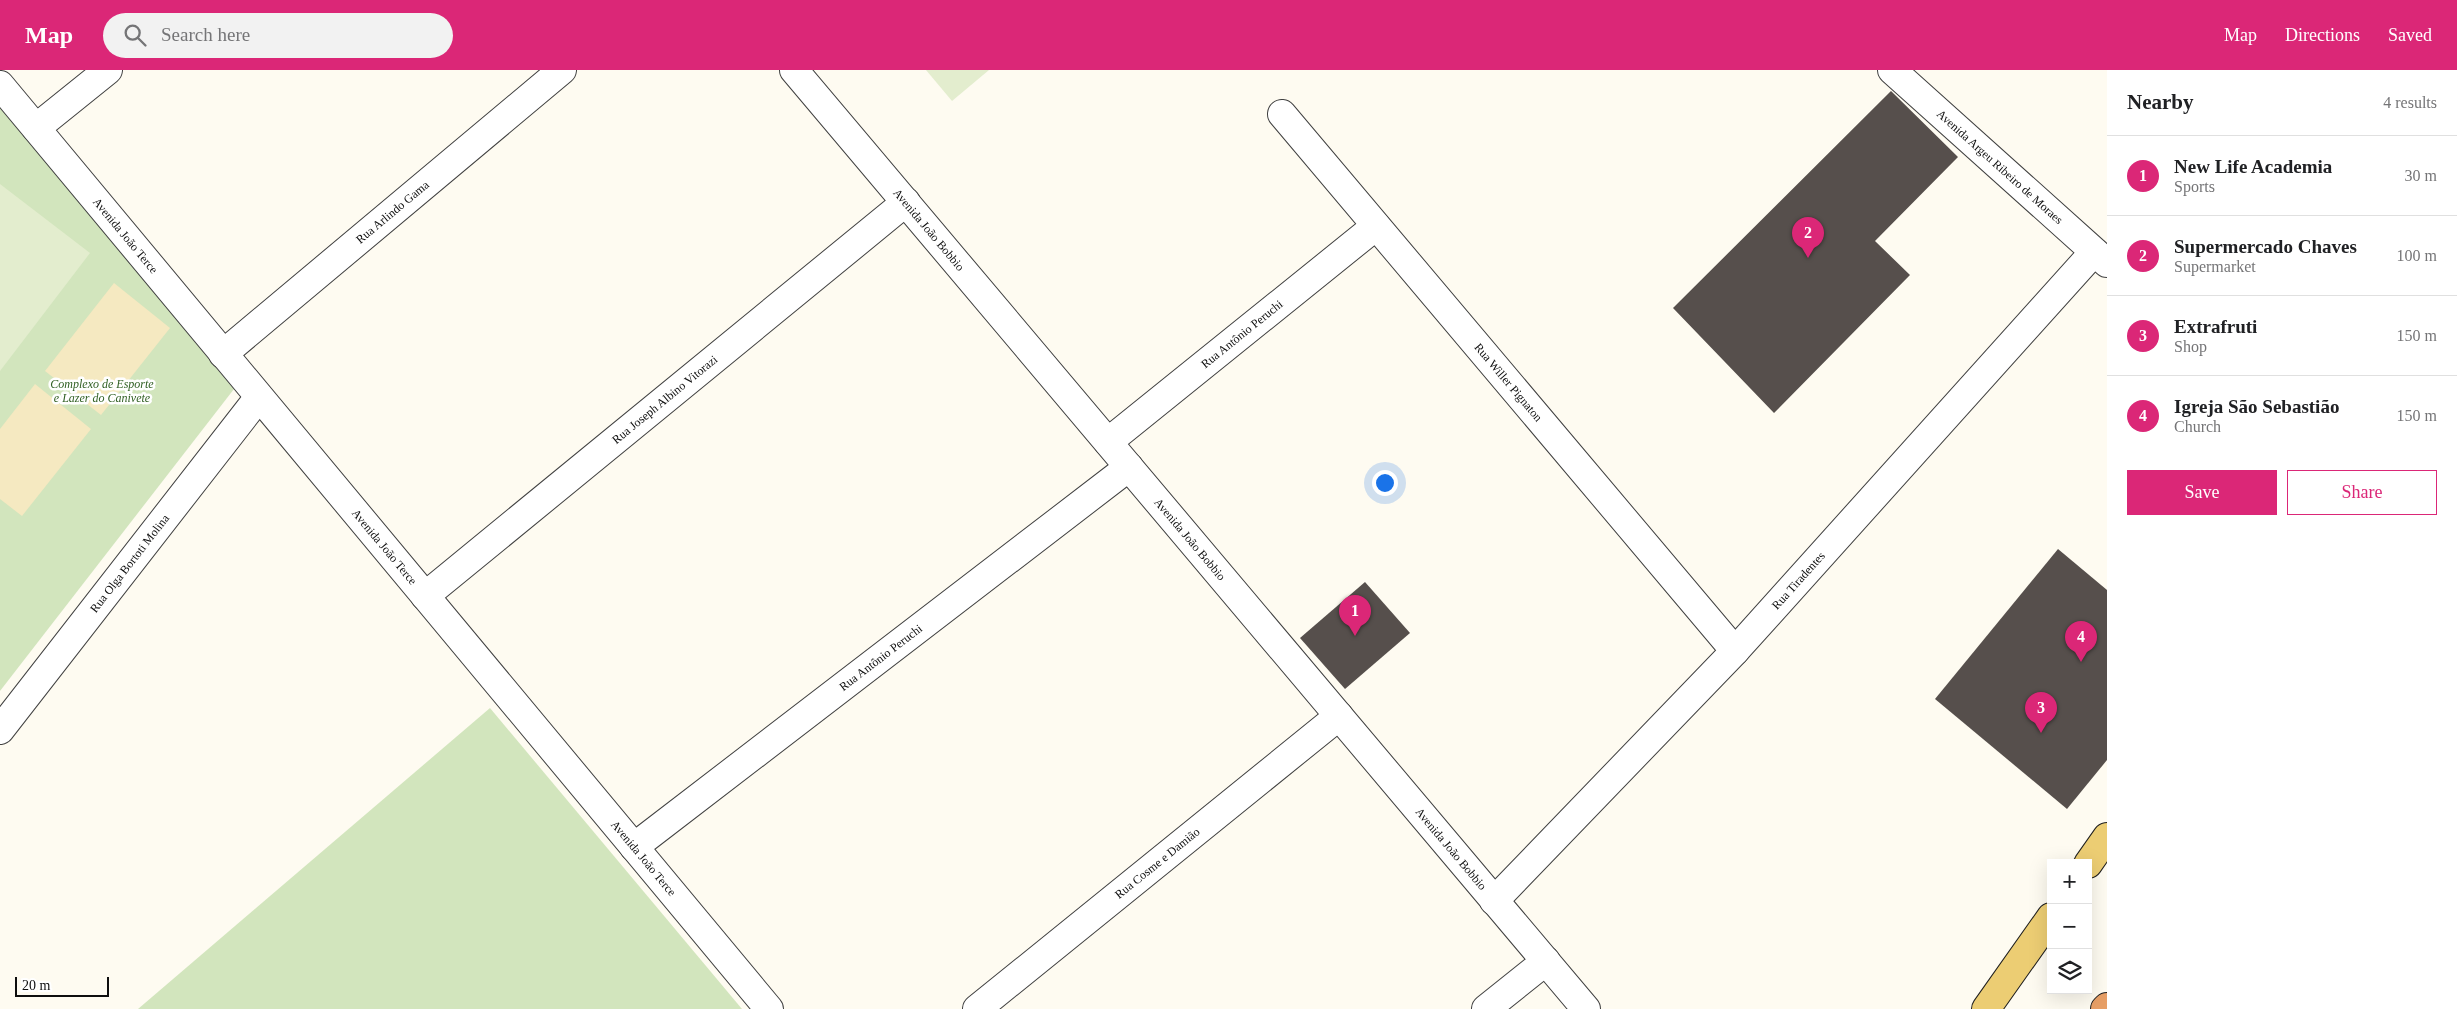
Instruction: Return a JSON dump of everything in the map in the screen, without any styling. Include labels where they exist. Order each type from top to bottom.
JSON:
[{"type":"main road","points":[[2092,859],[2107,837]]},
{"type":"main road","points":[[1986,1009],[2047,924]]},
{"type":"street","points":[[36,128],[108,70]]},
{"type":"street","name":"Rua Arlindo Gama","points":[[223,354],[562,70]]},
{"type":"street","name":"Avenida João Bobbio","points":[[794,70],[1586,1009]]},
{"type":"street","name":"Avenida Argeu Ribeiro de Moraes","points":[[1892,70],[2101,257]]},
{"type":"street","name":"Avenida João Terce","points":[[0,85],[769,1009]]},
{"type":"street","name":"Rua Willer Pignaton","points":[[1282,114],[1735,651]]},
{"type":"street","name":"Rua Joseph Albino Vitorazi","points":[[425,596],[906,202]]},
{"type":"street","name":"Rua Antônio Peruchi","points":[[1108,442],[1376,226]]},
{"type":"street","name":"Rua Tiradentes","points":[[1494,900],[1735,651],[2101,257]]},
{"type":"street","name":"Rua Olga Bortoti Molina","points":[[0,730],[259,397]]},
{"type":"street","name":"Rua Antônio Peruchi","points":[[634,847],[1128,467]]},
{"type":"street","name":"Rua Cosme e Damião","points":[[977,1009],[1339,716]]},
{"type":"street","points":[[1486,1009],[1546,961]]},
{"type":"green space","points":[[926,70],[989,70],[952,101]]},
{"type":"green space","name":"Complexo de Esporte e Lazer do Canivete","points":[[0,109],[234,389],[0,691]]},
{"type":"green space","points":[[0,184],[90,253],[0,371]]},
{"type":"green space","points":[[490,708],[742,1009],[138,1009]]},
{"type":"sand","points":[[114,283],[170,328],[101,415],[45,371]]},
{"type":"sand","points":[[35,384],[91,429],[22,516],[0,499],[0,429]]},
{"type":"building","points":[[1891,91],[1958,157],[1875,241],[1910,275],[1774,413],[1673,308]]},
{"type":"building","points":[[2058,549],[2107,590],[2107,760],[2067,809],[1935,699]]},
{"type":"building","points":[[1365,582],[1410,633],[1345,689],[1300,638]]},
{"type":"place","name":"Supermercado Chaves","points":[[1808,258]]},
{"type":"place","name":"New Life Academia","points":[[1355,636]]},
{"type":"place","name":"Igreja São Sebastião","points":[[2081,662]]},
{"type":"place","name":"Extrafruti","points":[[2041,733]]}]
